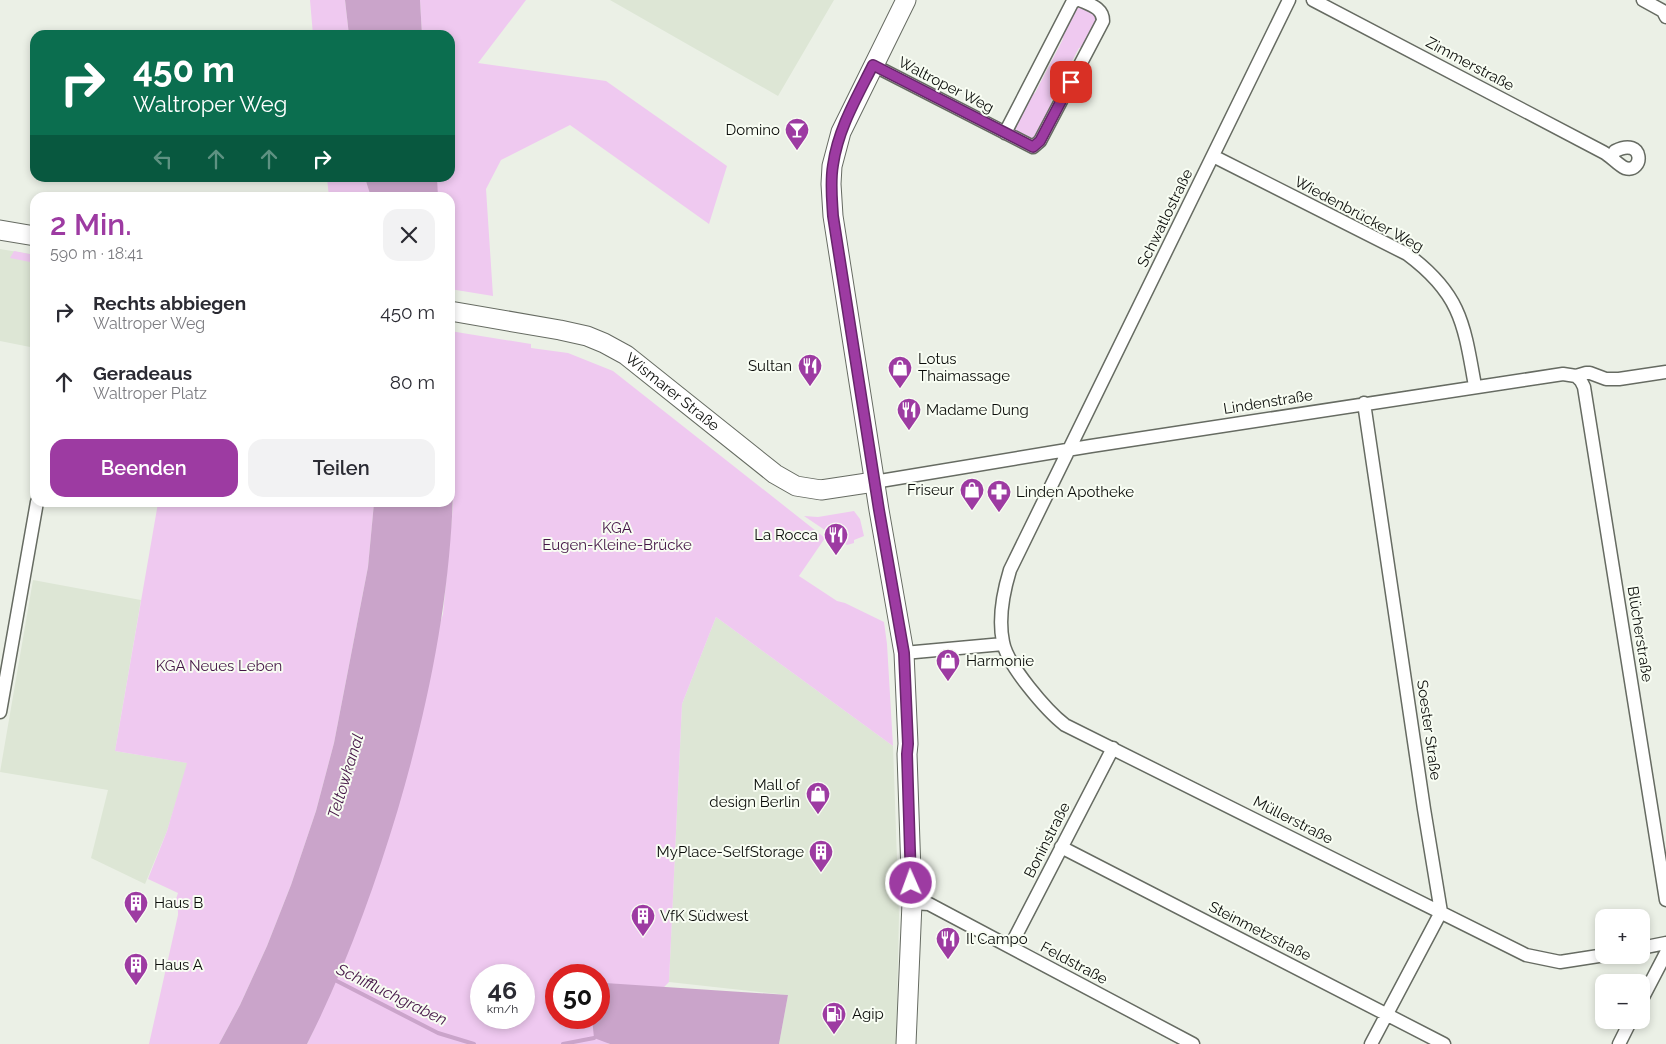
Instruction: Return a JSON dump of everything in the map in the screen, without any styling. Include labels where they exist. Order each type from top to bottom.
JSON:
[{"type":"main road","points":[[906,0],[841,132],[832,166],[831,184],[833,216],[874,482],[904,653],[912,903],[906,1044]]},
{"type":"main road","points":[[0,230],[30,235]]},
{"type":"main road","name":"Wismarer Straße","points":[[455,311],[560,330],[587,336],[604,343],[626,355],[775,474],[796,486],[821,490],[874,482]]},
{"type":"street","name":"Waltroper Weg","points":[[873,65],[1033,147],[1040,141],[1103,21],[1101,10],[1078,0]]},
{"type":"street","points":[[1005,133],[1072,3],[1078,0]]},
{"type":"street","name":"Schwatlostraße","points":[[1070,449],[1289,0]]},
{"type":"street","name":"Zimmerstraße","points":[[1312,0],[1612,157]]},
{"type":"street","points":[[1643,0],[1663,11],[1666,16]]},
{"type":"street","name":"Wiedenbrücker Weg","points":[[1213,156],[1407,254],[1422,266],[1446,291],[1462,321],[1475,386]]},
{"type":"street","name":"Lindenstraße","points":[[874,482],[1070,449],[1475,386],[1563,374],[1576,376],[1586,372],[1606,379],[1620,379],[1666,372]]},
{"type":"street","name":"Blücherstraße","points":[[1576,376],[1584,387],[1666,900]]},
{"type":"street","name":"Soester Straße","points":[[1364,404],[1423,800],[1442,912]]},
{"type":"street","name":"Müllerstraße","points":[[1070,449],[1010,570],[1003,594],[1001,619],[1003,644],[1023,678],[1044,706],[1055,717],[1065,725],[1526,955],[1560,962],[1573,962],[1595,957]]},
{"type":"street","points":[[0,712],[36,507]]},
{"type":"street","points":[[904,653],[1003,644]]},
{"type":"street","name":"Boninstraße","points":[[1010,948],[1113,748]]},
{"type":"street","name":"Steinmetzstraße","points":[[1061,847],[1444,1044]]},
{"type":"street","name":"Feldstraße","points":[[912,903],[928,904],[1194,1044]]},
{"type":"street","points":[[1371,1044],[1442,912]]},
{"type":"street","points":[[1650,946],[1666,943]]},
{"type":"street","points":[[1650,984],[1666,953]]},
{"type":"street","points":[[1619,1044],[1627,1029]]},
{"type":"shaded area","points":[[610,0],[834,0],[778,96]]},
{"type":"shaded area","points":[[0,249],[30,254],[30,347],[0,341]]},
{"type":"shaded area","points":[[33,580],[141,600],[115,751],[188,763],[167,831],[145,884],[91,858],[108,790],[0,772]]},
{"type":"shaded area","points":[[716,617],[893,746],[899,916],[896,1044],[779,1044],[788,995],[669,982],[682,704]]},
{"type":"green space","points":[[310,0],[345,0],[348,30],[313,30]]},
{"type":"green space","points":[[420,0],[526,0],[478,63],[606,81],[727,166],[709,224],[570,125],[501,160],[486,189],[493,296],[455,290],[455,192],[436,192],[435,182],[455,182],[455,30],[422,30]]},
{"type":"green space","points":[[1082,7],[1093,13],[1099,21],[1085,46],[1079,48],[1051,101],[1053,108],[1035,138],[1032,139],[1016,131],[1014,125],[1028,96],[1035,93],[1063,39],[1060,32],[1075,8]]},
{"type":"green space","points":[[327,182],[366,182],[369,192],[328,192]]},
{"type":"green space","points":[[14,251],[30,254],[30,262],[10,258]]},
{"type":"green space","name":"KGA Eugen-Kleine-Brücke","points":[[455,332],[531,344],[531,348],[568,353],[613,371],[825,538],[799,576],[837,601],[884,622],[893,746],[716,617],[682,704],[669,982],[608,1044],[307,1044],[315,1027],[443,614],[453,507],[455,507]]},
{"type":"green space","name":"KGA Neues Leben","points":[[157,507],[374,507],[368,567],[334,743],[316,811],[291,885],[267,946],[240,1005],[219,1044],[149,1044],[178,915],[175,902],[178,893],[148,879],[167,831],[187,763],[115,751]]},
{"type":"green space","points":[[854,511],[860,519],[864,536],[854,540],[854,543],[847,545],[804,516],[818,517]]},
{"type":"water","points":[[345,0],[420,0],[422,30],[348,30]]},
{"type":"water","points":[[366,182],[437,182],[438,192],[369,192]]},
{"type":"water","name":"Teltowkanal","points":[[374,507],[452,507],[444,601],[425,706],[389,839],[369,899],[334,987],[307,1044],[219,1044],[240,1005],[267,946],[291,885],[316,811],[334,743],[368,567]]},
{"type":"water","points":[[610,983],[788,995],[779,1044],[610,1044],[594,1038],[593,1029],[610,1029]]},
{"type":"waterway","name":"Schiffluchgraben","points":[[331,978],[438,1033],[474,1044]]},
{"type":"waterway","name":"Schiffluchgraben","points":[[563,1044],[594,1038]]},
{"type":"place","name":"Domino","points":[[797,151]]},
{"type":"place","name":"Sultan","points":[[810,387]]},
{"type":"place","name":"Lotus Thaimassage","points":[[900,389]]},
{"type":"place","name":"Madame Dung","points":[[909,431]]},
{"type":"place","name":"Friseur","points":[[972,511]]},
{"type":"place","name":"Linden Apotheke","points":[[999,513]]},
{"type":"place","name":"La Rocca","points":[[836,556]]},
{"type":"place","name":"Harmonie","points":[[948,682]]},
{"type":"place","name":"Mall of design Berlin","points":[[818,815]]},
{"type":"place","name":"MyPlace-SelfStorage","points":[[821,873]]},
{"type":"place","name":"Haus B","points":[[136,924]]},
{"type":"place","name":"VfK Südwest","points":[[643,937]]},
{"type":"place","name":"Il Campo","points":[[948,960]]},
{"type":"place","name":"Haus A","points":[[136,986]]},
{"type":"place","name":"Agip","points":[[834,1035]]},
{"type":"route","points":[[911,883],[904,653],[879,510],[833,216],[832,166],[846,120],[873,65],[1033,147],[1040,141],[1071,82]]}]
